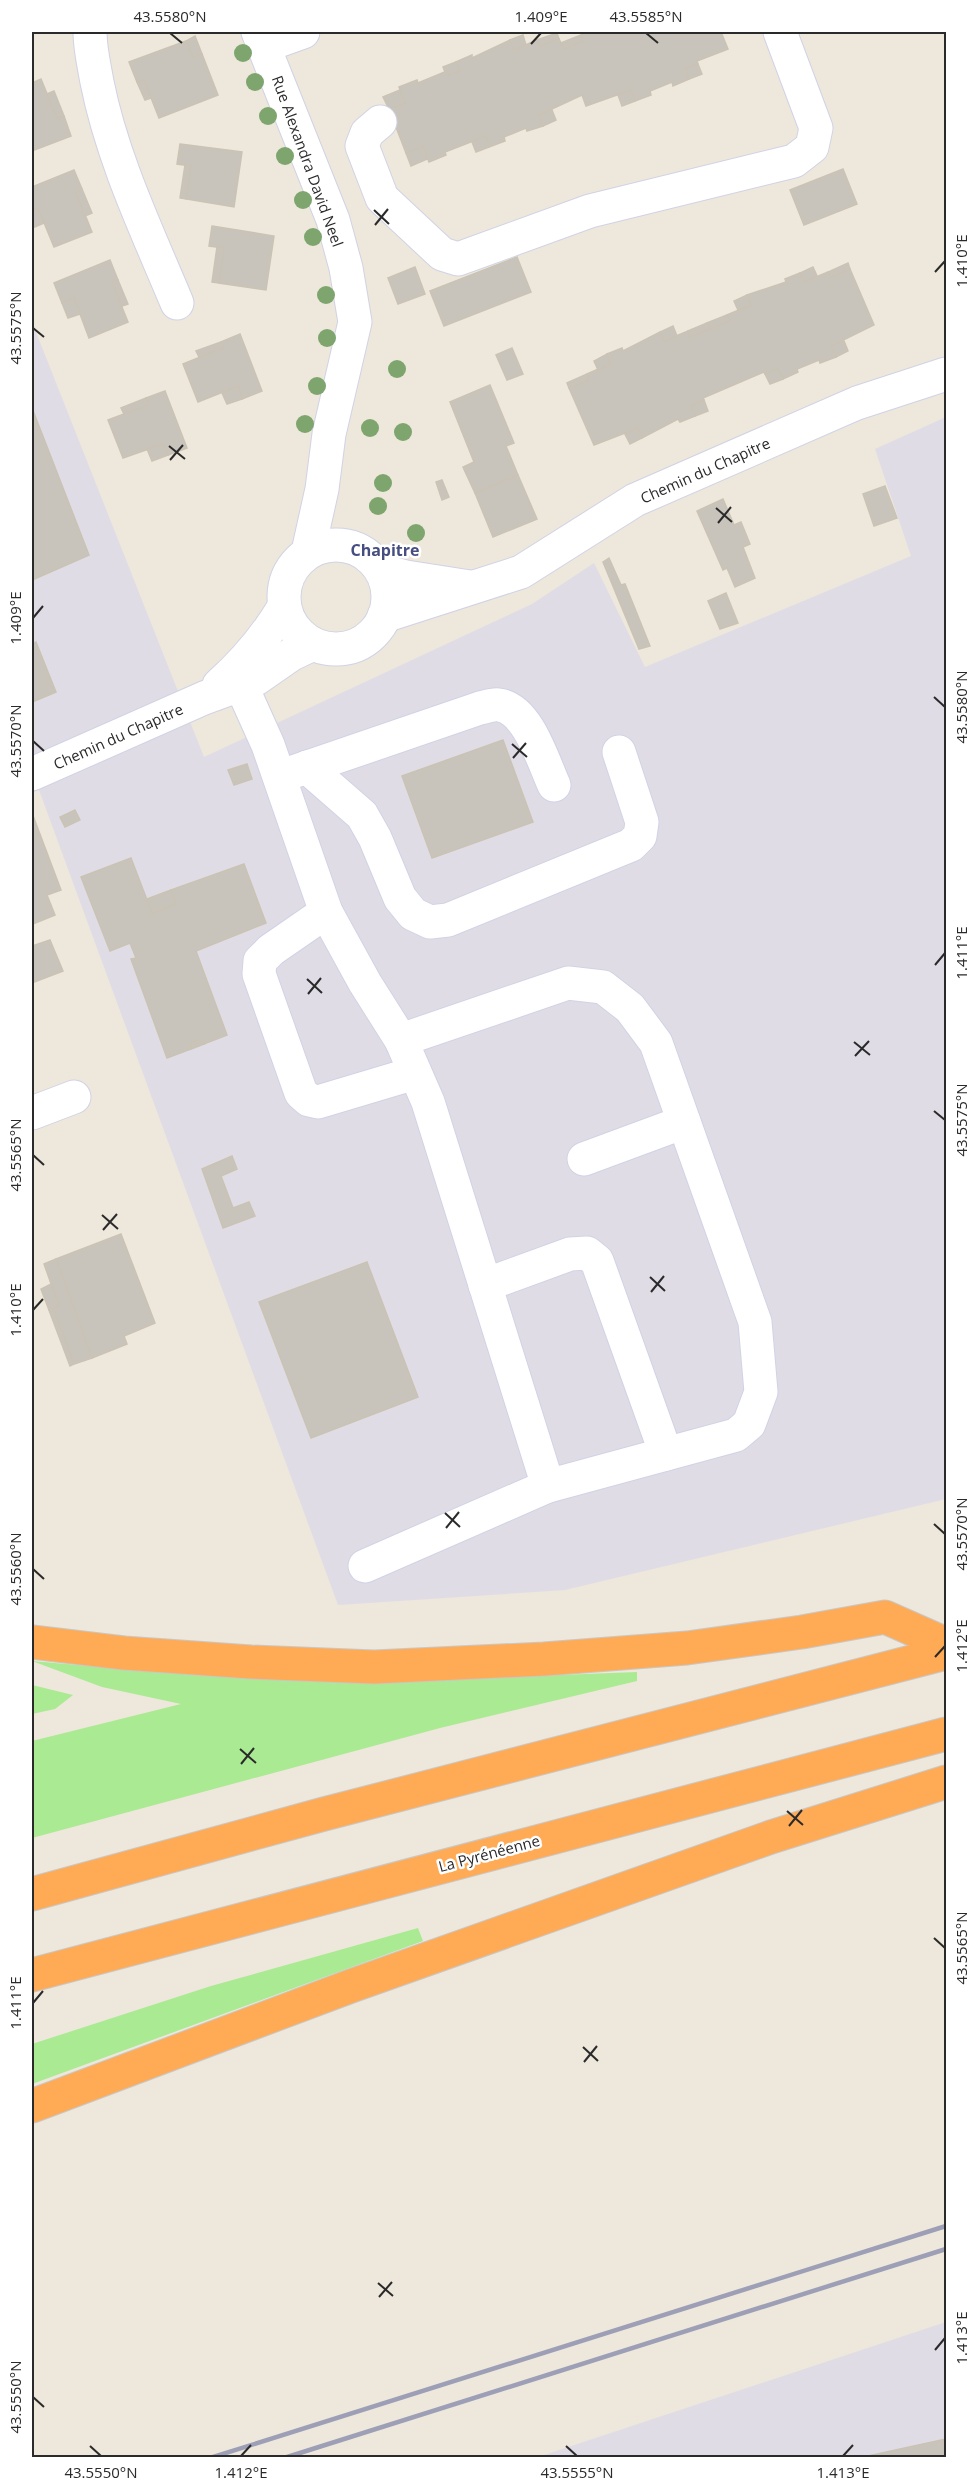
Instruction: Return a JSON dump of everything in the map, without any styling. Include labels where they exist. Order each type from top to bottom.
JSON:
[{"type":"highway","points":[[32,1642],[124,1653],[251,1662],[375,1666],[544,1659],[687,1648],[802,1632],[885,1617],[946,1644]]},
{"type":"highway","points":[[32,1894],[324,1814],[946,1653]]},
{"type":"highway","name":"La Pyrénéenne","points":[[32,1975],[946,1734]]},
{"type":"highway","points":[[32,2106],[362,1982],[726,1853],[946,1782]]},
{"type":"street","points":[[90,32],[90,45],[101,100],[120,163],[177,303]]},
{"type":"street","name":"Rue Alexandra David Neel","points":[[303,32],[261,39],[333,220],[346,268],[355,322],[329,434],[322,489],[308,552]]},
{"type":"street","points":[[380,122],[367,133],[362,146],[382,198],[442,254],[458,259],[590,211],[794,160],[812,147],[816,128],[780,32]]},
{"type":"street","name":"Chemin du Chapitre","points":[[384,616],[521,572],[635,500],[857,404],[946,374]]},
{"type":"street","points":[[322,489],[355,548]]},
{"type":"street","points":[[339,544],[355,548],[370,557],[382,571],[387,586],[388,602],[384,616],[376,631],[363,642],[346,648],[330,649],[313,644],[300,635],[290,622],[284,608],[283,591],[287,576],[308,552],[323,545],[339,544]]},
{"type":"street","name":"Chemin du Chapitre","points":[[382,571],[475,588]]},
{"type":"street","name":"Chemin du Chapitre","points":[[204,698],[243,664],[268,633],[284,608]]},
{"type":"street","name":"Chemin du Chapitre","points":[[32,774],[204,698],[256,679],[292,654],[313,644]]},
{"type":"street","points":[[241,685],[268,745],[293,771],[362,815],[375,838],[400,898],[413,914],[430,922],[448,920],[632,845],[640,836],[642,822],[619,752]]},
{"type":"street","points":[[293,771],[480,708],[498,705],[513,710],[523,719],[554,785]]},
{"type":"street","points":[[293,771],[326,912],[365,983],[401,1040],[428,1102],[548,1486]]},
{"type":"street","points":[[326,912],[271,950],[260,961],[259,974],[301,1093],[309,1100],[318,1102],[416,1073]]},
{"type":"street","points":[[365,1566],[548,1486],[736,1435],[749,1424],[761,1392],[755,1322],[656,1043],[630,1008],[603,987],[568,983],[401,1040]]},
{"type":"street","points":[[32,1113],[74,1097]]},
{"type":"street","points":[[584,1159],[684,1122]]},
{"type":"street","points":[[485,1285],[570,1254],[587,1253],[597,1261],[666,1454]]},
{"type":"shaded area","points":[[32,322],[204,757],[532,604],[594,563],[645,667],[911,556],[875,449],[946,417],[946,1499],[565,1590],[338,1605],[39,790],[32,793]]},
{"type":"shaded area","points":[[946,2322],[946,2457],[538,2457]]},
{"type":"green space","points":[[32,1661],[205,1676],[385,1682],[637,1672],[637,1681],[440,1728],[32,1838],[32,1741],[181,1704],[102,1687]]},
{"type":"green space","points":[[32,1685],[73,1695],[55,1709],[32,1714]]},
{"type":"green space","points":[[418,1928],[423,1941],[32,2084],[32,2044],[211,1986]]},
{"type":"building","points":[[590,32],[721,32],[728,49],[697,61],[698,64],[685,69],[689,79],[673,86],[672,82],[650,91],[651,95],[635,101],[631,90],[586,106],[582,95],[539,115],[543,126],[527,131],[526,128],[504,137],[505,141],[489,147],[486,136],[445,152],[446,155],[429,162],[423,147],[406,153],[389,109],[405,103],[399,87],[417,80],[418,83],[447,71],[449,75],[460,71],[456,62],[472,55],[472,58],[510,40],[514,50],[537,40],[540,46],[559,39],[564,49],[583,41],[581,35]]},
{"type":"building","points":[[557,33],[559,39],[540,46],[537,40]]},
{"type":"building","points":[[523,35],[526,45],[514,50],[510,40]]},
{"type":"building","points":[[581,35],[583,41],[564,49],[561,43]]},
{"type":"building","points":[[195,36],[202,54],[193,57],[186,41]]},
{"type":"building","points":[[186,41],[193,57],[202,54],[218,95],[159,118],[144,80],[137,82],[129,62]]},
{"type":"building","points":[[456,62],[460,71],[449,75],[447,71],[445,72],[443,67]]},
{"type":"building","points":[[698,64],[702,74],[689,79],[685,69]]},
{"type":"building","points":[[41,79],[57,118],[64,116],[71,136],[32,151],[32,83]]},
{"type":"building","points":[[144,80],[151,98],[145,100],[137,82]]},
{"type":"building","points":[[400,90],[405,103],[389,109],[383,97]]},
{"type":"building","points":[[631,90],[635,101],[622,106],[618,95]]},
{"type":"building","points":[[54,91],[64,116],[57,118],[47,94]]},
{"type":"building","points":[[552,110],[556,120],[543,126],[539,115]]},
{"type":"building","points":[[486,136],[489,147],[476,152],[472,142]]},
{"type":"building","points":[[180,144],[242,152],[234,207],[186,199],[191,166],[177,164]]},
{"type":"building","points":[[423,147],[427,159],[411,166],[406,153]]},
{"type":"building","points":[[185,165],[191,166],[186,199],[180,198]]},
{"type":"building","points":[[843,169],[857,204],[804,225],[790,190]]},
{"type":"building","points":[[74,170],[82,189],[76,192],[92,232],[54,247],[38,208],[32,210],[32,187]]},
{"type":"building","points":[[82,189],[92,213],[85,216],[76,192]]},
{"type":"building","points":[[38,208],[44,223],[32,228],[32,210]]},
{"type":"building","points":[[212,226],[274,236],[266,290],[219,283],[224,248],[209,246]]},
{"type":"building","points":[[217,247],[224,248],[219,283],[212,282]]},
{"type":"building","points":[[517,257],[531,292],[444,326],[430,291]]},
{"type":"building","points":[[110,260],[118,280],[112,282],[128,322],[89,338],[74,298],[62,303],[54,283]]},
{"type":"building","points":[[848,263],[850,269],[831,278],[828,272]]},
{"type":"building","points":[[415,267],[425,294],[398,304],[388,278]]},
{"type":"building","points":[[813,267],[817,276],[804,282],[800,273]]},
{"type":"building","points":[[850,269],[874,325],[831,346],[836,357],[820,363],[819,360],[797,369],[798,372],[783,379],[778,369],[765,374],[764,372],[703,398],[704,400],[691,406],[695,416],[680,422],[678,419],[642,438],[638,428],[594,445],[569,388],[589,380],[587,374],[610,364],[607,354],[622,348],[623,351],[660,332],[664,341],[688,331],[690,337],[730,321],[727,315],[751,305],[747,295],[786,282],[785,279],[800,273],[804,282],[828,272],[831,278]]},
{"type":"building","points":[[118,280],[128,304],[122,306],[112,282]]},
{"type":"building","points":[[747,295],[751,305],[738,310],[734,301]]},
{"type":"building","points":[[74,298],[80,314],[68,318],[62,303]]},
{"type":"building","points":[[727,315],[730,321],[710,329],[707,323]]},
{"type":"building","points":[[707,323],[710,329],[690,337],[688,331]]},
{"type":"building","points":[[673,326],[677,336],[664,341],[660,332]]},
{"type":"building","points":[[240,334],[262,391],[242,399],[238,386],[198,402],[183,364],[223,348],[221,342]]},
{"type":"building","points":[[844,341],[848,351],[836,357],[831,346]]},
{"type":"building","points":[[221,342],[223,348],[199,357],[196,351]]},
{"type":"building","points":[[512,348],[523,374],[507,380],[496,355]]},
{"type":"building","points":[[607,354],[610,364],[598,370],[594,361]]},
{"type":"building","points":[[778,369],[783,379],[770,384],[765,374]]},
{"type":"building","points":[[587,374],[589,380],[569,388],[567,383]]},
{"type":"building","points":[[490,385],[514,443],[506,446],[518,475],[475,493],[463,467],[474,462],[450,402]]},
{"type":"building","points":[[238,386],[242,399],[227,404],[222,393]]},
{"type":"building","points":[[165,391],[187,448],[168,455],[163,444],[123,458],[108,420],[148,405],[146,398]]},
{"type":"building","points":[[146,398],[148,405],[124,414],[121,408]]},
{"type":"building","points":[[704,400],[708,411],[695,416],[691,406]]},
{"type":"building","points":[[32,408],[89,555],[32,580]]},
{"type":"building","points":[[638,428],[642,438],[630,444],[625,434]]},
{"type":"building","points":[[163,444],[168,455],[152,461],[147,449]]},
{"type":"building","points":[[518,475],[537,519],[493,537],[475,493]]},
{"type":"building","points":[[442,480],[449,497],[442,500],[436,482]]},
{"type":"building","points":[[885,486],[897,518],[874,526],[863,494]]},
{"type":"building","points":[[723,499],[734,525],[741,522],[750,544],[743,547],[755,578],[735,587],[727,568],[723,570],[697,511]]},
{"type":"building","points":[[609,558],[621,585],[625,584],[650,646],[639,649],[603,562]]},
{"type":"building","points":[[726,593],[738,623],[720,629],[708,601]]},
{"type":"building","points":[[36,642],[56,692],[32,702],[32,644]]},
{"type":"building","points":[[503,740],[533,822],[432,858],[402,776]]},
{"type":"building","points":[[247,764],[252,779],[234,785],[228,770]]},
{"type":"building","points":[[75,810],[80,820],[65,827],[60,817]]},
{"type":"building","points":[[32,813],[61,890],[47,895],[55,915],[33,924],[32,918]]},
{"type":"building","points":[[131,858],[152,913],[176,904],[171,890],[244,864],[266,923],[196,951],[227,1035],[204,1044],[198,1040],[192,1042],[191,1049],[167,1058],[131,959],[136,958],[130,943],[110,951],[81,877]]},
{"type":"building","points":[[171,890],[176,904],[152,913],[147,899]]},
{"type":"building","points":[[50,940],[63,971],[32,983],[32,946]]},
{"type":"building","points":[[198,1040],[204,1044],[191,1049],[192,1042]]},
{"type":"building","points":[[232,1156],[237,1169],[221,1176],[233,1208],[249,1202],[255,1216],[223,1228],[202,1169]]},
{"type":"building","points":[[121,1234],[155,1323],[124,1336],[127,1344],[92,1358],[56,1259]]},
{"type":"building","points":[[56,1259],[92,1358],[74,1364],[53,1308],[59,1306],[44,1264]]},
{"type":"building","points":[[367,1262],[418,1397],[311,1438],[259,1302]]},
{"type":"building","points":[[51,1284],[59,1306],[49,1310],[41,1289]]},
{"type":"building","points":[[53,1308],[74,1364],[70,1366],[49,1310]]},
{"type":"building","points":[[946,2439],[946,2458],[859,2458]]},
{"type":"railway","points":[[210,2458],[946,2226]]},
{"type":"railway","points":[[284,2458],[946,2249]]},
{"type":"district","name":"Chapitre","points":[[385,550]]}]
